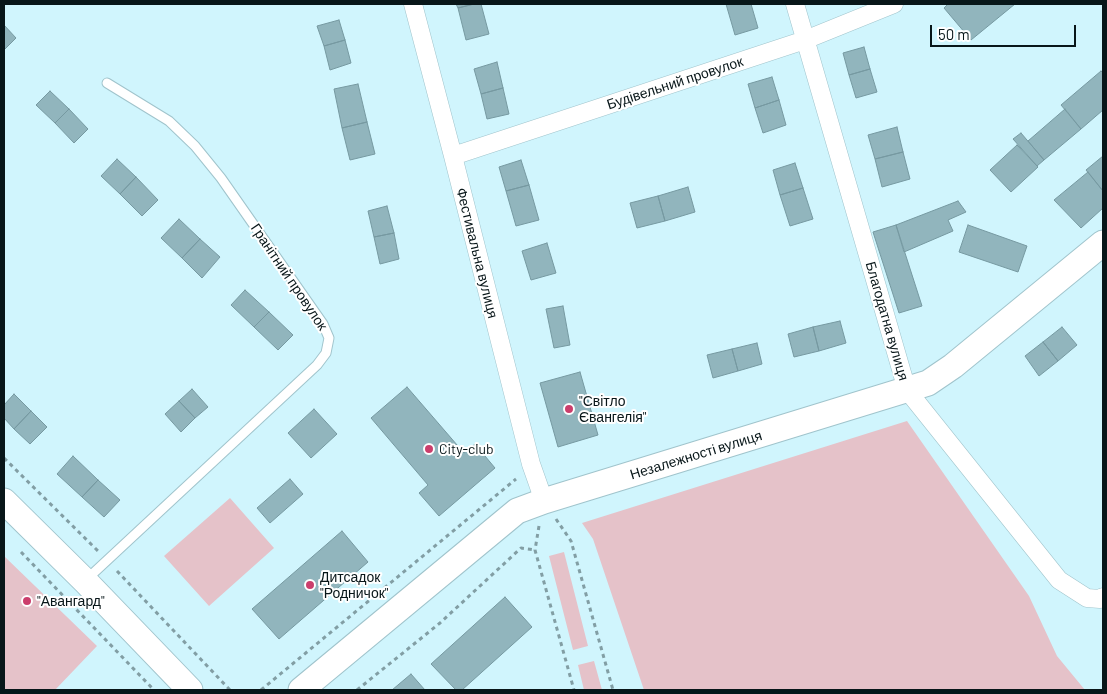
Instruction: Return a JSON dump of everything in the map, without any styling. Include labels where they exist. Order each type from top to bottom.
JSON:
[{"type":"street","name":"Фестивальна вулиця","points":[[413,4],[531,464],[544,501]]},
{"type":"street","name":"Благодатна вулиця","points":[[794,4],[907,390],[1059,580],[1088,598],[1102,598]]},
{"type":"street","name":"Будівельний провулок","points":[[453,156],[805,40],[894,4]]},
{"type":"street","name":"Незалежності вулиця","points":[[302,690],[517,511],[544,501],[928,383],[953,366],[1103,243]]},
{"type":"street","points":[[4,501],[85,581],[190,690]]},
{"type":"lane","name":"Гранітний провулок","points":[[85,581],[317,365],[326,353],[329,338],[323,324],[221,178],[195,146],[169,121],[107,83]]},
{"type":"path","points":[[4,458],[107,560],[230,690]]},
{"type":"path","points":[[261,690],[525,472],[531,464]]},
{"type":"path","points":[[544,501],[534,550],[574,690]]},
{"type":"path","points":[[544,501],[571,541],[613,690]]},
{"type":"path","points":[[17,548],[154,690]]},
{"type":"path","points":[[357,690],[440,624],[521,548],[534,550]]},
{"type":"shaded area","points":[[907,421],[1029,596],[1057,656],[1085,690],[644,690],[593,539],[582,523]]},
{"type":"shaded area","points":[[230,498],[274,548],[209,606],[164,556]]},
{"type":"shaded area","points":[[564,552],[588,646],[573,650],[549,556]]},
{"type":"shaded area","name":"\"Авангард\"","points":[[4,556],[97,646],[55,690],[4,690]]},
{"type":"shaded area","points":[[594,661],[602,690],[584,690],[578,665]]},
{"type":"building","points":[[456,4],[474,4],[458,8]]},
{"type":"building","points":[[481,4],[489,34],[466,40],[458,8]]},
{"type":"building","points":[[726,4],[751,4],[758,28],[735,35]]},
{"type":"building","points":[[948,4],[1015,4],[971,40],[944,8]]},
{"type":"building","points":[[339,20],[345,40],[324,46],[317,26]]},
{"type":"building","points":[[4,25],[16,38],[4,50]]},
{"type":"building","points":[[345,40],[351,63],[330,70],[324,46]]},
{"type":"building","points":[[864,47],[870,69],[849,75],[843,53]]},
{"type":"building","points":[[497,62],[503,88],[481,94],[474,69]]},
{"type":"building","points":[[870,69],[877,92],[856,98],[849,75]]},
{"type":"building","points":[[1101,71],[1103,73],[1103,110],[1081,129],[1061,105]]},
{"type":"building","points":[[772,77],[779,100],[755,108],[748,84]]},
{"type":"building","points":[[358,84],[367,122],[342,128],[334,89]]},
{"type":"building","points":[[503,88],[509,114],[487,119],[481,94]]},
{"type":"building","points":[[50,91],[69,109],[55,123],[36,105]]},
{"type":"building","points":[[779,100],[786,125],[763,133],[755,108]]},
{"type":"building","points":[[69,109],[88,129],[74,143],[55,123]]},
{"type":"building","points":[[1065,109],[1081,129],[1044,160],[1028,141]]},
{"type":"building","points":[[367,122],[375,154],[350,160],[342,128]]},
{"type":"building","points":[[897,127],[903,152],[875,159],[868,135]]},
{"type":"building","points":[[1021,133],[1044,160],[1037,166],[1013,139]]},
{"type":"building","points":[[1017,145],[1038,167],[1011,192],[990,170]]},
{"type":"building","points":[[903,152],[910,179],[882,187],[875,159]]},
{"type":"building","points":[[1103,156],[1103,191],[1086,170]]},
{"type":"building","points":[[117,159],[136,177],[120,194],[101,176]]},
{"type":"building","points":[[521,160],[529,185],[506,191],[499,167]]},
{"type":"building","points":[[795,163],[803,188],[780,195],[773,170]]},
{"type":"building","points":[[1088,172],[1103,191],[1103,208],[1081,228],[1054,200]]},
{"type":"building","points":[[136,177],[158,200],[142,216],[120,194]]},
{"type":"building","points":[[529,185],[539,220],[516,226],[506,191]]},
{"type":"building","points":[[688,187],[695,212],[665,221],[658,196]]},
{"type":"building","points":[[803,188],[813,219],[790,226],[780,195]]},
{"type":"building","points":[[658,196],[665,221],[637,228],[630,203]]},
{"type":"building","points":[[958,201],[966,212],[948,220],[953,231],[904,252],[896,225]]},
{"type":"building","points":[[387,206],[394,233],[374,237],[368,211]]},
{"type":"building","points":[[179,219],[200,239],[182,258],[161,238]]},
{"type":"building","points":[[896,225],[922,306],[899,313],[873,232]]},
{"type":"building","points":[[968,225],[1027,246],[1018,272],[959,252]]},
{"type":"building","points":[[394,233],[399,259],[380,264],[374,237]]},
{"type":"building","points":[[200,239],[220,257],[202,278],[182,258]]},
{"type":"building","points":[[547,243],[556,273],[531,280],[522,251]]},
{"type":"building","points":[[245,290],[269,312],[254,327],[231,305]]},
{"type":"building","points":[[563,306],[570,345],[554,348],[546,309]]},
{"type":"building","points":[[269,312],[293,335],[278,350],[254,327]]},
{"type":"building","points":[[840,321],[846,343],[819,351],[813,327]]},
{"type":"building","points":[[813,327],[819,351],[794,357],[788,334]]},
{"type":"building","points":[[1062,327],[1077,345],[1058,361],[1043,342]]},
{"type":"building","points":[[1043,342],[1058,361],[1039,376],[1025,356]]},
{"type":"building","points":[[757,343],[762,364],[738,371],[732,349]]},
{"type":"building","points":[[732,349],[738,371],[713,378],[707,355]]},
{"type":"building","name":"\"Світло Євангелія\"","points":[[580,372],[598,435],[558,447],[540,383]]},
{"type":"building","name":"City-club","points":[[407,387],[464,453],[475,444],[495,468],[439,516],[419,493],[428,485],[371,418]]},
{"type":"building","points":[[192,389],[208,407],[195,418],[179,401]]},
{"type":"building","points":[[14,394],[31,411],[14,429],[4,418],[4,405]]},
{"type":"building","points":[[179,401],[195,418],[181,432],[165,414]]},
{"type":"building","points":[[314,409],[337,434],[311,458],[288,433]]},
{"type":"building","points":[[31,411],[47,427],[30,444],[14,429]]},
{"type":"building","points":[[73,456],[98,480],[82,497],[57,474]]},
{"type":"building","points":[[290,479],[303,494],[270,523],[257,508]]},
{"type":"building","points":[[98,480],[120,500],[104,517],[82,497]]},
{"type":"building","name":"Дитсадок \"Родничок\"","points":[[342,531],[368,562],[279,639],[252,609]]},
{"type":"building","points":[[505,597],[532,627],[462,690],[456,690],[431,664]]},
{"type":"building","points":[[411,674],[425,690],[392,690]]},
{"type":"place","name":"\"Світло Євангелія\"","points":[[569,409]]},
{"type":"place","name":"City-club","points":[[429,449]]},
{"type":"place","name":"Дитсадок \"Родничок\"","points":[[310,585]]},
{"type":"place","name":"\"Авангард\"","points":[[27,601]]}]
